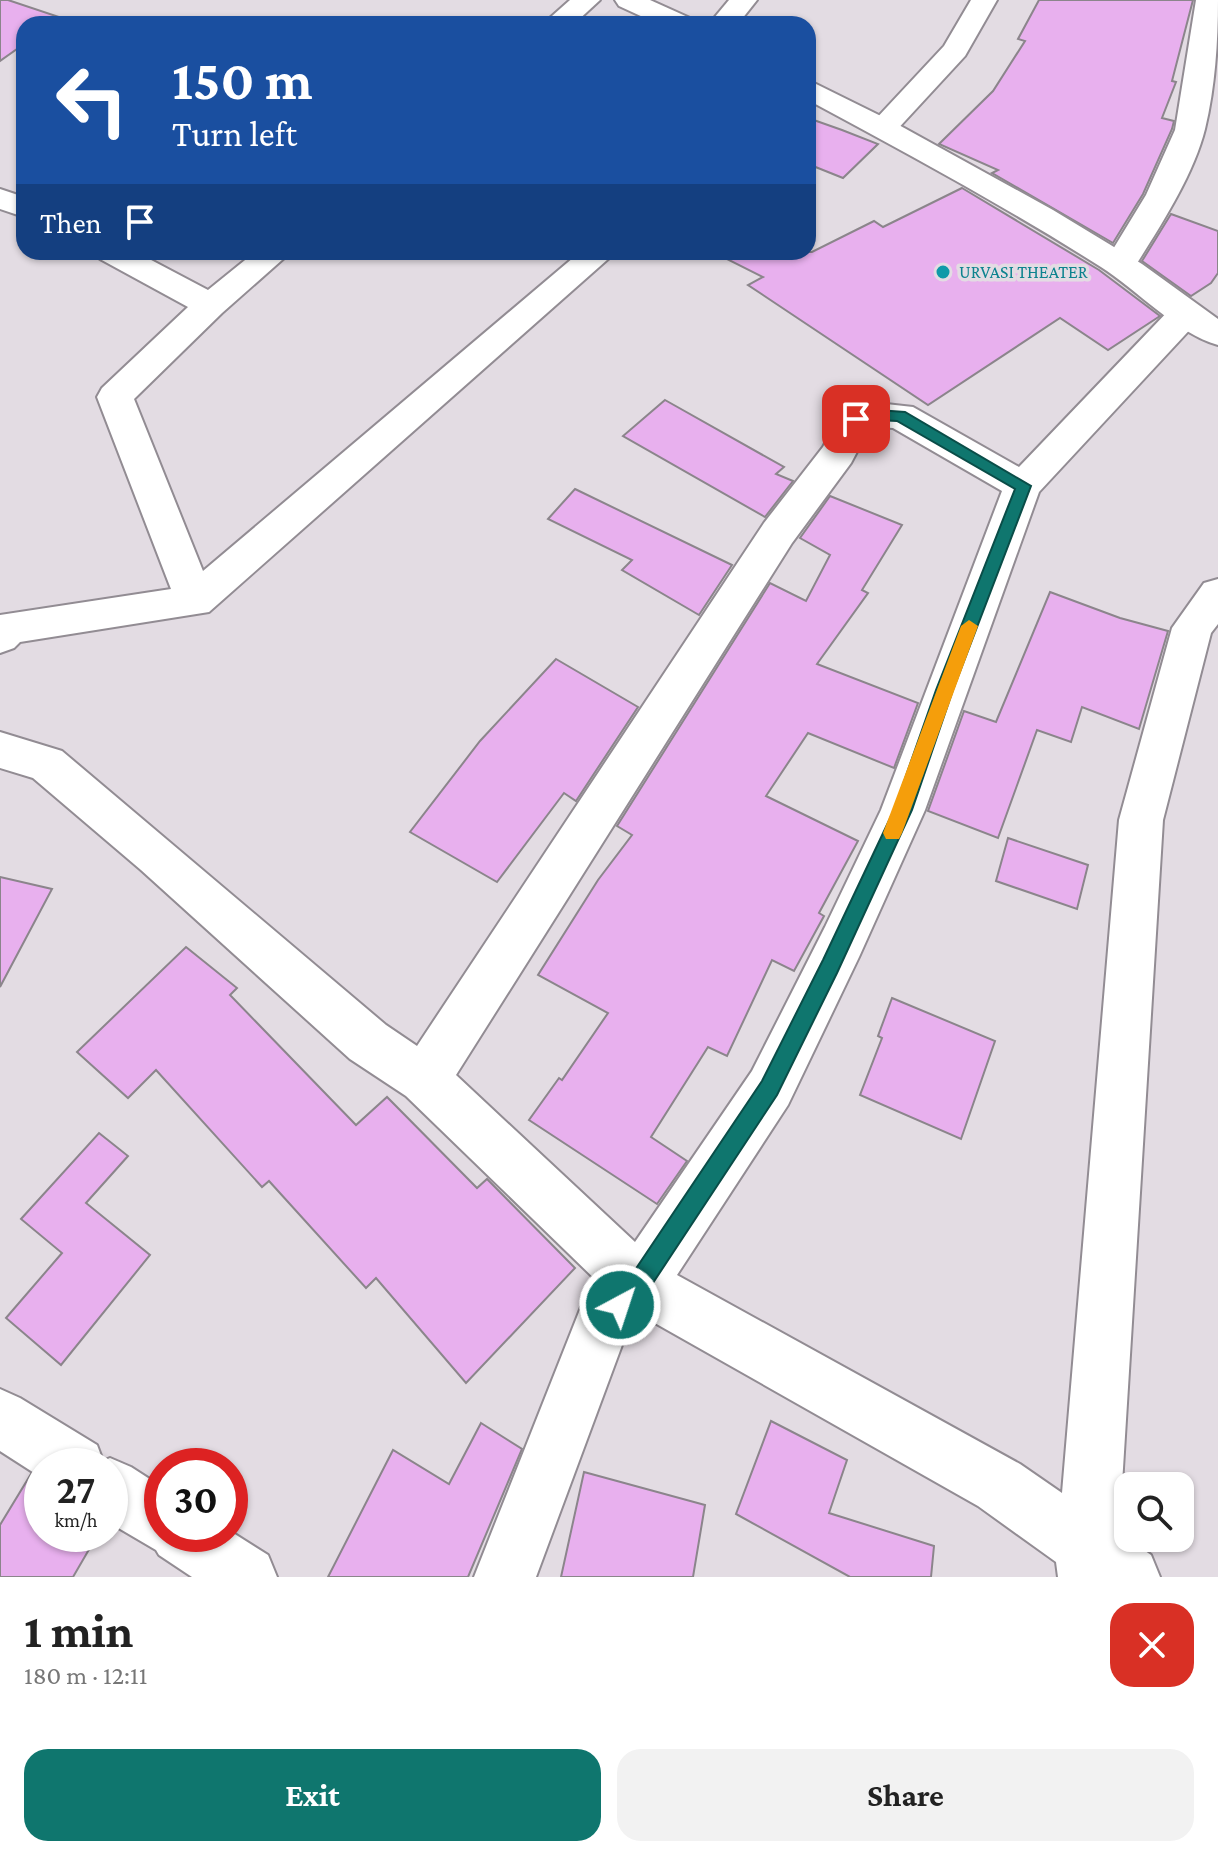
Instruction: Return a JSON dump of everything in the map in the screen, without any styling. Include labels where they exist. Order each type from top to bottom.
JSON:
[{"type":"street","points":[[567,16],[587,0]]},
{"type":"street","points":[[628,0],[663,16]]},
{"type":"street","points":[[730,16],[744,0]]},
{"type":"street","points":[[883,128],[955,50],[984,0]]},
{"type":"street","points":[[1120,264],[1162,195],[1190,130],[1209,0]]},
{"type":"street","points":[[505,1577],[601,1327],[639,1284],[770,1088],[842,942],[903,810],[1023,486],[1202,324],[1120,264],[883,128],[816,93]]},
{"type":"street","points":[[126,260],[210,305]]},
{"type":"street","points":[[195,601],[115,397],[210,305],[265,260]]},
{"type":"street","points":[[0,637],[9,628],[195,601],[591,260]]},
{"type":"street","points":[[424,1079],[778,533],[838,454],[856,419],[877,415],[900,416],[1023,486]]},
{"type":"street","points":[[1100,1567],[1141,820],[1192,628],[1218,594]]},
{"type":"street","points":[[0,750],[47,764],[157,856],[368,1042],[424,1079],[639,1284],[999,1485],[1100,1567]]},
{"type":"street","points":[[5,1432],[38,1448]]},
{"type":"street","points":[[208,1552],[246,1577]]},
{"type":"building","points":[[0,0],[56,16],[16,16],[16,50],[0,61]]},
{"type":"building","points":[[1039,0],[1193,0],[1172,81],[1176,82],[1162,118],[1174,121],[1172,129],[1143,194],[1113,243],[992,173],[998,170],[939,144],[993,91],[1025,41],[1018,39]]},
{"type":"building","points":[[816,121],[878,144],[843,178],[816,167]]},
{"type":"building","points":[[962,188],[1099,270],[1160,316],[1108,350],[1060,318],[928,405],[748,285],[763,277],[729,260],[816,260],[816,250],[874,221],[883,227]]},
{"type":"building","points":[[1171,214],[1218,231],[1218,273],[1211,283],[1191,296],[1142,261]]},
{"type":"building","points":[[665,400],[784,467],[776,474],[793,481],[765,517],[623,436]]},
{"type":"building","points":[[575,489],[732,565],[699,615],[622,570],[632,560],[548,519]]},
{"type":"building","points":[[830,496],[902,525],[862,590],[868,593],[817,664],[918,703],[894,768],[808,733],[766,796],[858,841],[819,913],[824,916],[794,971],[772,960],[727,1056],[708,1047],[651,1137],[687,1161],[657,1204],[529,1120],[559,1078],[562,1080],[608,1013],[538,975],[598,880],[632,835],[617,826],[770,583],[806,601],[830,555],[800,538]]},
{"type":"building","points":[[1050,592],[1120,618],[1168,631],[1139,729],[1082,707],[1071,742],[1037,730],[998,838],[928,811],[964,711],[996,722]]},
{"type":"building","points":[[556,659],[638,707],[576,801],[564,793],[497,882],[410,832],[480,741]]},
{"type":"building","points":[[1008,838],[1088,865],[1077,909],[996,881]]},
{"type":"building","points":[[0,877],[52,889],[0,987]]},
{"type":"building","points":[[186,947],[237,988],[230,995],[356,1125],[387,1097],[477,1188],[487,1179],[575,1268],[466,1383],[376,1278],[366,1288],[269,1181],[262,1187],[156,1070],[128,1098],[77,1052]]},
{"type":"building","points":[[892,998],[995,1041],[961,1139],[860,1095],[882,1038],[878,1036]]},
{"type":"building","points":[[99,1133],[128,1156],[86,1203],[150,1255],[61,1365],[6,1318],[62,1253],[21,1219]]},
{"type":"building","points":[[771,1421],[847,1460],[829,1513],[934,1546],[931,1577],[850,1577],[736,1514]]},
{"type":"building","points":[[481,1423],[522,1449],[468,1577],[328,1577],[393,1450],[449,1484]]},
{"type":"building","points":[[584,1472],[705,1505],[693,1577],[561,1577]]},
{"type":"building","points":[[24,1486],[24,1552],[88,1552],[73,1577],[0,1577],[0,1525]]},
{"type":"slow traffic","points":[[892,833],[969,626]]},
{"type":"place","name":"URVASI THEATER","points":[[943,272]]},
{"type":"route","points":[[620,1305],[639,1284],[770,1088],[903,810],[1023,486],[900,416],[877,415],[856,419]]}]
